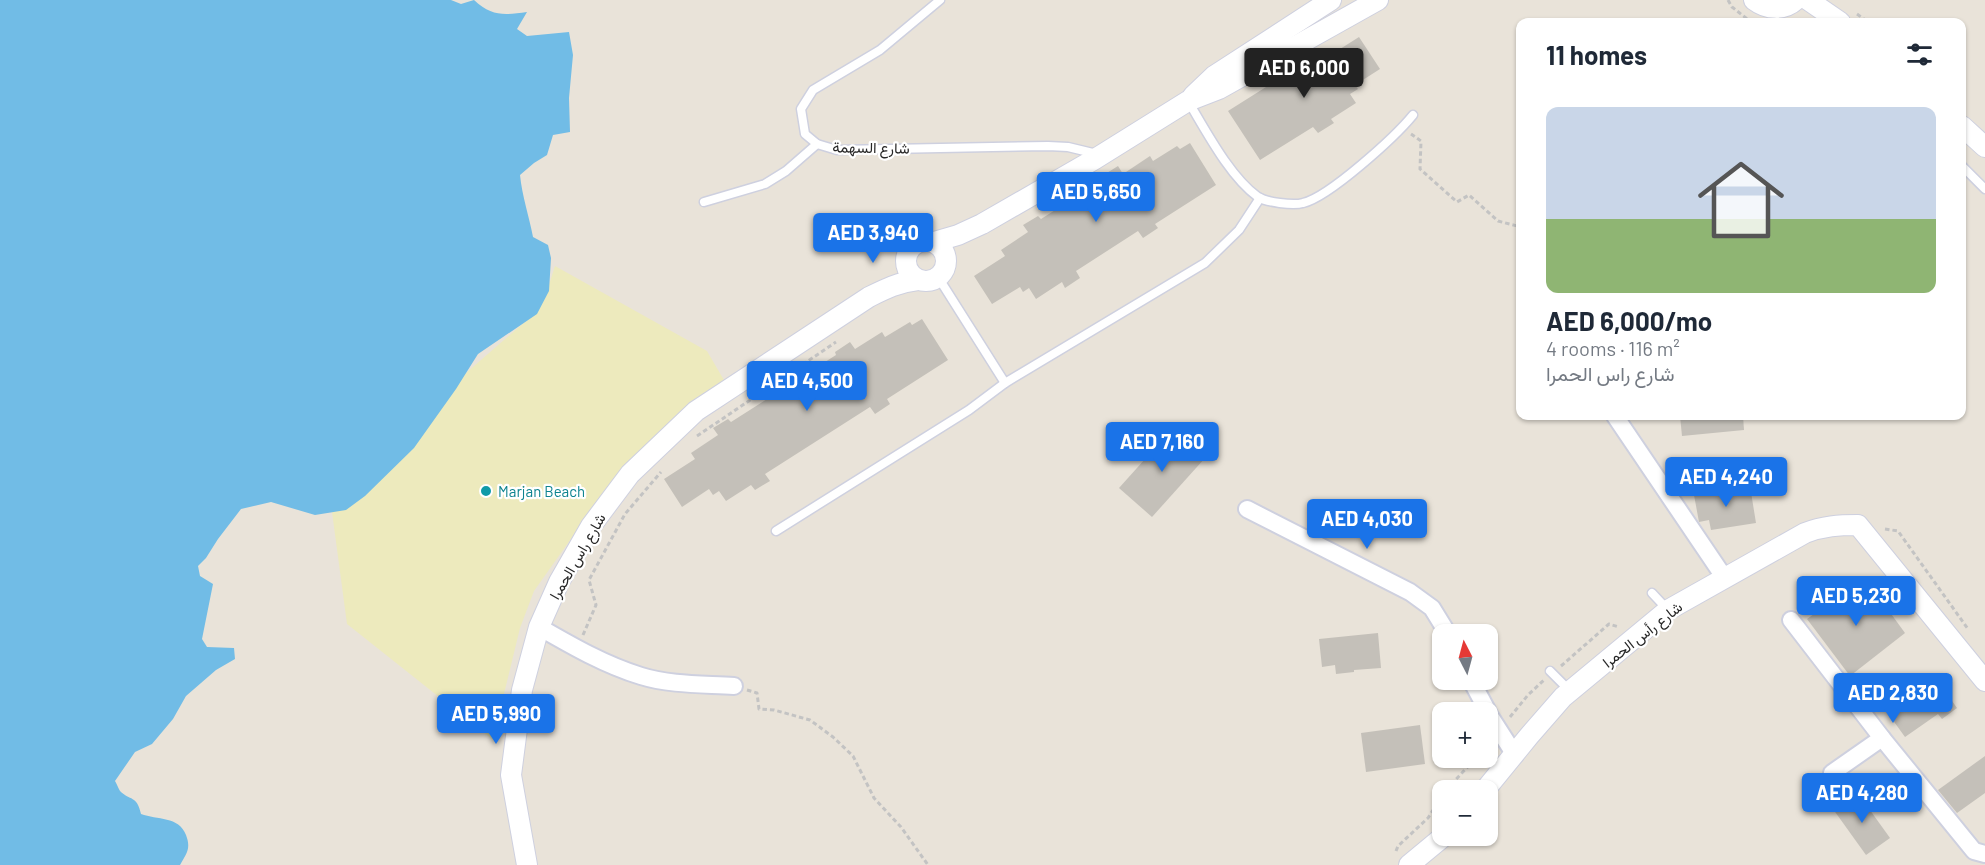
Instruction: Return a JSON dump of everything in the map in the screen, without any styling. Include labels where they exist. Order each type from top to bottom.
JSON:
[{"type":"street","points":[[1188,101],[1214,76],[1331,0]]},
{"type":"street","points":[[982,224],[956,245],[946,259],[943,272],[938,277],[924,281],[918,280],[908,270],[906,256],[909,250],[920,242],[934,242],[958,235],[982,224],[1098,157],[1188,101],[1220,89],[1378,0]]},
{"type":"street","points":[[1754,0],[1768,8],[1780,8],[1796,0]]},
{"type":"street","points":[[1808,0],[1834,18]]},
{"type":"street","points":[[1966,130],[1985,147]]},
{"type":"street","points":[[934,242],[944,252],[946,259]]},
{"type":"street","name":"شارع راس الحمرا","points":[[868,297],[906,256]]},
{"type":"street","name":"شارع راس الحمرا","points":[[527,865],[512,775],[522,690],[539,627],[559,582],[591,526],[630,474],[696,411],[868,297],[892,285],[918,280]]},
{"type":"street","points":[[1618,420],[1724,577]]},
{"type":"street","points":[[1247,509],[1410,592],[1432,608],[1442,624]]},
{"type":"street","name":"شارع رأس الحمرا","points":[[1494,780],[1529,736],[1571,691],[1668,610],[1805,533],[1835,525],[1858,525]]},
{"type":"street","points":[[1858,525],[1985,681]]},
{"type":"street","points":[[1791,620],[1882,738],[1974,851],[1985,854]]},
{"type":"street","points":[[539,627],[578,649],[641,676],[669,682],[734,686]]},
{"type":"street","points":[[1498,729],[1515,755]]},
{"type":"street","points":[[1832,773],[1882,738]]},
{"type":"street","points":[[1402,860],[1432,843]]},
{"type":"lane","name":"شارع السهمة","points":[[940,0],[880,50],[813,90],[801,109],[805,134],[817,144],[837,150],[1048,146],[1072,148],[1098,157]]},
{"type":"lane","points":[[1188,101],[1222,157],[1244,183],[1260,198],[1281,203],[1302,204],[1321,195],[1402,128],[1413,115]]},
{"type":"lane","points":[[704,202],[765,184],[786,171],[817,144]]},
{"type":"lane","points":[[1966,170],[1985,189]]},
{"type":"lane","points":[[776,531],[969,411],[1005,383],[1205,263],[1239,230],[1260,198]]},
{"type":"lane","points":[[938,277],[1005,383]]},
{"type":"lane","points":[[1652,593],[1668,610]]},
{"type":"lane","points":[[1551,671],[1571,691]]},
{"type":"path","points":[[1728,0],[1746,18]]},
{"type":"path","points":[[1404,129],[1421,141],[1420,168],[1457,202],[1469,195],[1498,221],[1516,226]]},
{"type":"path","points":[[691,441],[843,338]]},
{"type":"path","points":[[578,649],[596,605],[589,580],[625,514],[667,464]]},
{"type":"path","points":[[1858,525],[1898,531],[1972,634]]},
{"type":"path","points":[[734,686],[758,693],[759,709],[774,710],[810,720],[833,737],[853,756],[874,798],[901,826],[928,865]]},
{"type":"path","points":[[1455,780],[1467,768]]},
{"type":"path","points":[[1402,860],[1398,846],[1432,812]]},
{"type":"sand","name":"Marjan Beach","points":[[555,266],[707,351],[728,387],[627,469],[573,536],[534,591],[520,628],[503,698],[497,743],[347,624],[332,512],[394,467],[466,373],[526,321],[545,297]]},
{"type":"water","points":[[0,0],[451,0],[461,4],[474,0],[481,6],[499,14],[527,12],[517,29],[527,36],[569,32],[573,55],[569,98],[570,132],[553,135],[547,155],[520,175],[533,237],[548,245],[551,258],[549,291],[537,314],[478,354],[414,448],[365,496],[346,510],[315,515],[271,502],[241,509],[198,566],[200,576],[213,584],[202,639],[207,647],[234,648],[235,659],[216,670],[186,696],[173,719],[152,744],[135,752],[115,781],[120,791],[137,804],[141,814],[173,822],[183,829],[188,847],[180,865],[0,865]]},
{"type":"building","points":[[1359,37],[1380,69],[1355,85],[1358,89],[1350,94],[1356,103],[1331,119],[1334,123],[1318,133],[1313,127],[1260,160],[1228,111],[1282,77],[1280,74],[1297,63],[1300,69],[1326,52],[1329,56]]},
{"type":"building","points":[[1190,143],[1216,185],[1155,224],[1158,228],[1143,238],[1138,231],[1076,271],[1080,278],[1065,288],[1062,282],[1036,299],[1029,288],[1023,292],[1020,287],[992,304],[974,276],[1005,256],[1001,250],[1028,232],[1023,225],[1038,216],[1041,219],[1104,179],[1102,176],[1118,166],[1123,174],[1150,156],[1153,161],[1177,146],[1180,149]]},
{"type":"building","points":[[922,319],[948,360],[887,399],[890,404],[875,414],[870,407],[765,474],[770,481],[755,490],[751,485],[726,501],[719,491],[713,495],[709,489],[682,507],[664,479],[695,459],[691,453],[718,435],[713,428],[728,419],[731,422],[836,355],[835,352],[850,342],[855,349],[882,332],[885,337],[910,322],[912,325]]},
{"type":"building","points":[[1680,420],[1743,420],[1744,430],[1682,436]]},
{"type":"building","points":[[1172,429],[1205,458],[1152,517],[1119,488]]},
{"type":"building","points":[[1750,486],[1756,523],[1711,530],[1709,520],[1699,522],[1694,495]]},
{"type":"building","points":[[1865,578],[1905,633],[1850,676],[1807,619]]},
{"type":"building","points":[[1378,633],[1381,668],[1336,674],[1335,665],[1322,667],[1319,639]]},
{"type":"building","points":[[1936,678],[1957,708],[1942,719],[1938,714],[1905,737],[1887,712]]},
{"type":"building","points":[[1420,725],[1425,764],[1366,772],[1361,733]]},
{"type":"building","points":[[1985,756],[1985,793],[1957,813],[1938,790]]},
{"type":"building","points":[[1857,792],[1890,838],[1866,855],[1833,809]]},
{"type":"place","name":"Marjan Beach","points":[[486,491]]}]
